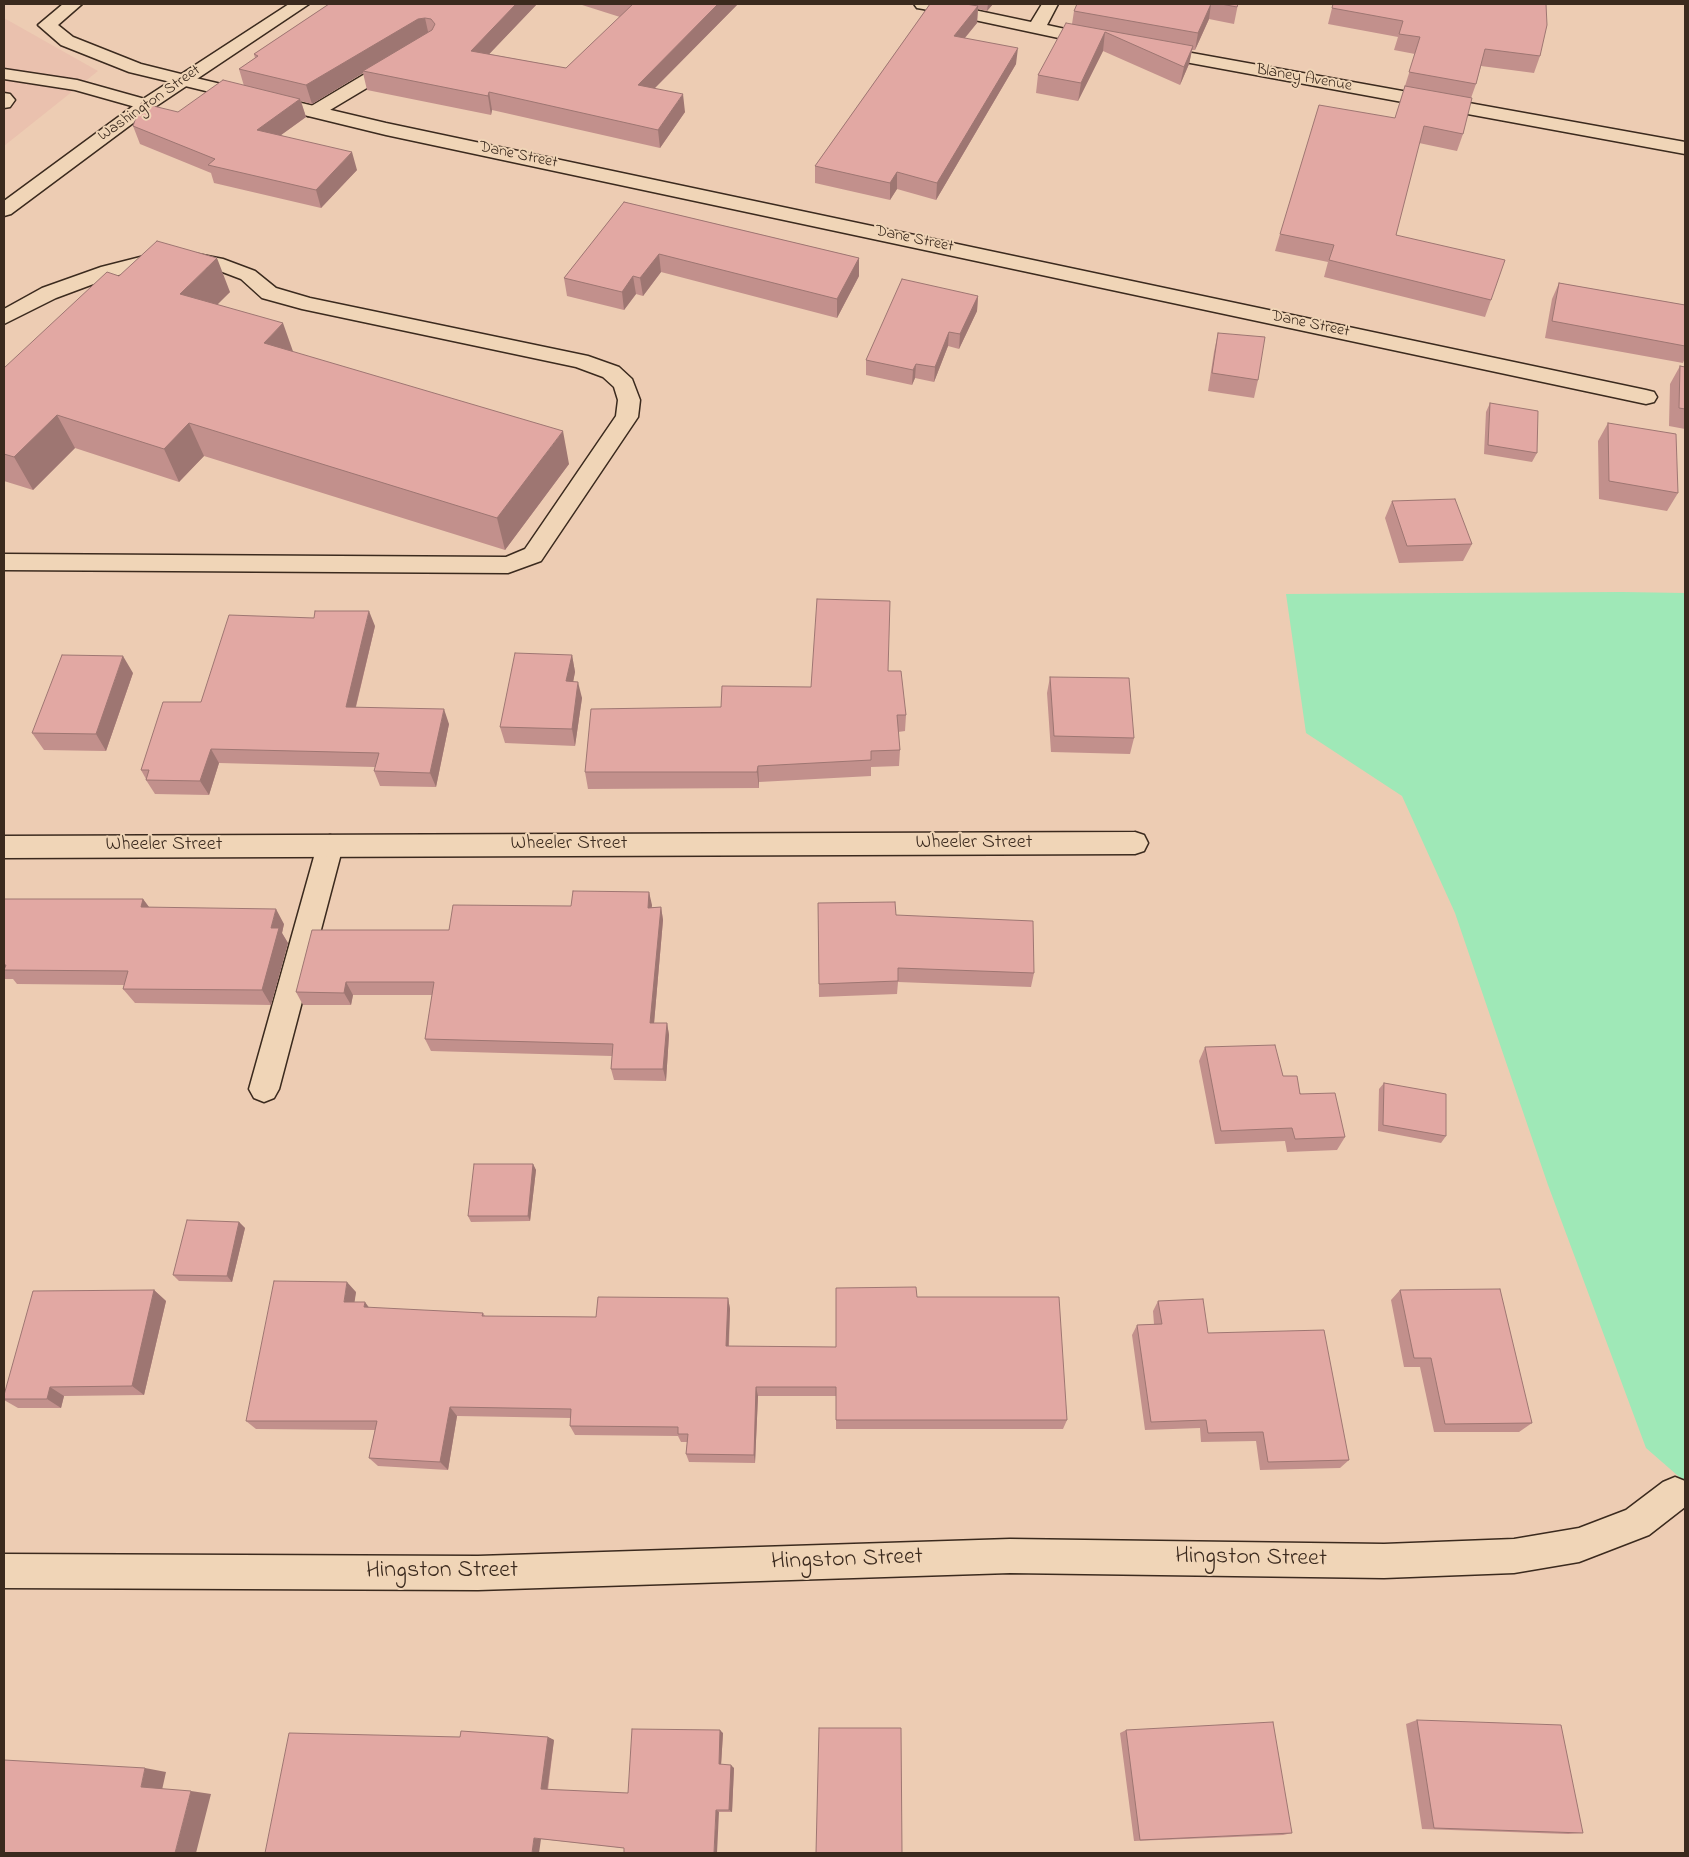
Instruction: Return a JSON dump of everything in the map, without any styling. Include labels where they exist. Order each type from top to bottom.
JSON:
[{"type":"street","name":"Dane Street","points":[[73,4],[47,25],[67,41],[135,68],[183,80],[314,112],[1646,396]]},
{"type":"street","name":"Washington Street","points":[[4,210],[146,104],[300,4]]},
{"type":"street","points":[[923,4],[1110,43]]},
{"type":"street","points":[[1036,29],[1050,4]]},
{"type":"street","name":"Blaney Avenue","points":[[1138,48],[1685,148]]},
{"type":"street","points":[[314,112],[412,53]]},
{"type":"street","points":[[4,74],[77,85],[146,104]]},
{"type":"street","points":[[4,98],[6,100],[4,103]]},
{"type":"street","points":[[4,317],[49,293],[108,270],[164,257],[188,258],[216,264],[248,275],[269,292],[309,304],[581,361],[611,372],[624,384],[629,400],[627,417],[534,555],[508,565],[4,562]]},
{"type":"street","name":"Wheeler Street","points":[[4,847],[1135,843]]},
{"type":"street","points":[[264,1089],[330,846]]},
{"type":"street","name":"Hingston Street","points":[[4,1571],[478,1573],[1010,1556],[1384,1561],[1514,1556],[1579,1545],[1629,1526],[1680,1490]]},
{"type":"shaded area","points":[[4,18],[98,71],[4,146]]},
{"type":"green space","points":[[1685,593],[1685,1482],[1646,1448],[1548,1185],[1455,913],[1402,796],[1306,733],[1286,594]]},
{"type":"building","points":[[329,4],[516,4],[471,51],[566,68],[633,4],[718,4],[638,85],[683,94],[658,130],[489,92],[488,96],[363,71],[432,30],[435,24],[431,19],[425,18],[418,19],[306,85],[239,69],[258,56],[254,54]]},
{"type":"building","points":[[930,4],[978,6],[954,36],[1018,48],[937,183],[897,172],[890,183],[815,166]]},
{"type":"building","points":[[1077,4],[1211,4],[1198,33],[1074,11]]},
{"type":"building","points":[[1221,4],[1238,4],[1237,7]]},
{"type":"building","points":[[1333,4],[1546,4],[1547,25],[1540,56],[1485,49],[1476,84],[1409,72],[1420,37],[1399,34],[1403,21],[1332,8]]},
{"type":"building","points":[[1066,23],[1193,46],[1184,67],[1105,32],[1081,83],[1038,75]]},
{"type":"building","points":[[223,80],[300,99],[257,130],[352,152],[316,190],[208,165],[215,159],[133,126],[141,103],[178,112]]},
{"type":"building","points":[[1405,86],[1472,98],[1463,134],[1424,126],[1396,235],[1505,260],[1491,300],[1329,260],[1334,245],[1280,234],[1319,105],[1395,118]]},
{"type":"building","points":[[624,202],[859,258],[837,299],[659,254],[640,278],[633,276],[622,292],[564,278]]},
{"type":"building","points":[[157,241],[217,258],[180,294],[283,323],[264,343],[563,431],[497,518],[189,423],[164,449],[57,415],[14,457],[4,454],[4,368],[107,272],[119,276]]},
{"type":"building","points":[[902,279],[978,296],[960,334],[949,332],[935,367],[916,364],[913,370],[866,360]]},
{"type":"building","points":[[1559,283],[1685,305],[1685,346],[1552,321]]},
{"type":"building","points":[[1218,333],[1265,337],[1258,380],[1212,373]]},
{"type":"building","points":[[1680,366],[1685,367],[1685,409],[1679,408]]},
{"type":"building","points":[[1490,403],[1538,411],[1537,453],[1488,445]]},
{"type":"building","points":[[1608,423],[1676,434],[1678,493],[1609,481]]},
{"type":"building","points":[[1455,499],[1472,544],[1407,546],[1392,501]]},
{"type":"building","points":[[817,599],[890,601],[888,671],[901,671],[906,715],[897,715],[900,750],[871,751],[871,760],[758,766],[757,772],[585,772],[591,709],[721,707],[722,686],[811,687]]},
{"type":"building","points":[[315,611],[369,611],[346,707],[444,709],[430,773],[374,771],[379,753],[211,749],[200,781],[146,780],[149,770],[141,770],[163,702],[201,702],[229,615],[314,618]]},
{"type":"building","points":[[515,653],[572,655],[566,681],[578,682],[572,729],[500,727]]},
{"type":"building","points":[[62,655],[123,656],[96,734],[32,733]]},
{"type":"building","points":[[1050,677],[1129,678],[1134,738],[1054,736]]},
{"type":"building","points":[[573,891],[649,892],[648,908],[661,907],[650,1023],[667,1023],[663,1069],[611,1069],[613,1044],[425,1039],[434,982],[346,982],[344,993],[296,992],[312,930],[449,930],[453,905],[571,906]]},
{"type":"building","points":[[4,899],[143,899],[141,907],[276,909],[271,928],[279,928],[262,990],[123,989],[128,971],[4,970],[6,965],[4,965]]},
{"type":"building","points":[[895,902],[896,915],[1033,921],[1034,973],[898,968],[898,981],[819,984],[818,903]]},
{"type":"building","points":[[1275,1045],[1283,1076],[1297,1076],[1300,1094],[1335,1093],[1345,1137],[1295,1139],[1292,1128],[1221,1131],[1205,1047]]},
{"type":"building","points":[[1384,1083],[1446,1094],[1446,1136],[1383,1125]]},
{"type":"building","points":[[474,1164],[533,1164],[528,1216],[468,1216]]},
{"type":"building","points":[[187,1220],[239,1222],[227,1276],[173,1275]]},
{"type":"building","points":[[274,1281],[347,1282],[344,1302],[365,1302],[364,1307],[483,1313],[482,1316],[596,1317],[598,1297],[728,1298],[726,1346],[836,1347],[836,1288],[916,1287],[917,1297],[1059,1297],[1067,1420],[836,1420],[836,1387],[756,1387],[754,1455],[686,1454],[688,1434],[678,1434],[678,1427],[570,1426],[571,1409],[450,1407],[440,1462],[369,1458],[377,1421],[246,1421]]},
{"type":"building","points":[[1500,1289],[1532,1423],[1445,1424],[1431,1358],[1414,1358],[1400,1290]]},
{"type":"building","points":[[154,1290],[132,1386],[50,1387],[47,1399],[4,1399],[33,1291]]},
{"type":"building","points":[[1203,1299],[1208,1333],[1324,1330],[1349,1460],[1268,1462],[1263,1432],[1208,1433],[1206,1420],[1151,1422],[1137,1325],[1162,1324],[1158,1301]]},
{"type":"building","points":[[1417,1720],[1561,1725],[1583,1833],[1434,1828]]},
{"type":"building","points":[[1273,1722],[1292,1833],[1140,1840],[1126,1730]]},
{"type":"building","points":[[819,1728],[901,1728],[902,1853],[816,1853]]},
{"type":"building","points":[[632,1729],[720,1730],[719,1764],[731,1765],[729,1810],[716,1810],[714,1853],[624,1853],[624,1848],[534,1838],[532,1853],[265,1853],[289,1733],[460,1737],[461,1731],[548,1737],[541,1789],[628,1793]]},
{"type":"building","points":[[4,1760],[145,1768],[141,1787],[191,1791],[175,1853],[4,1853]]}]
